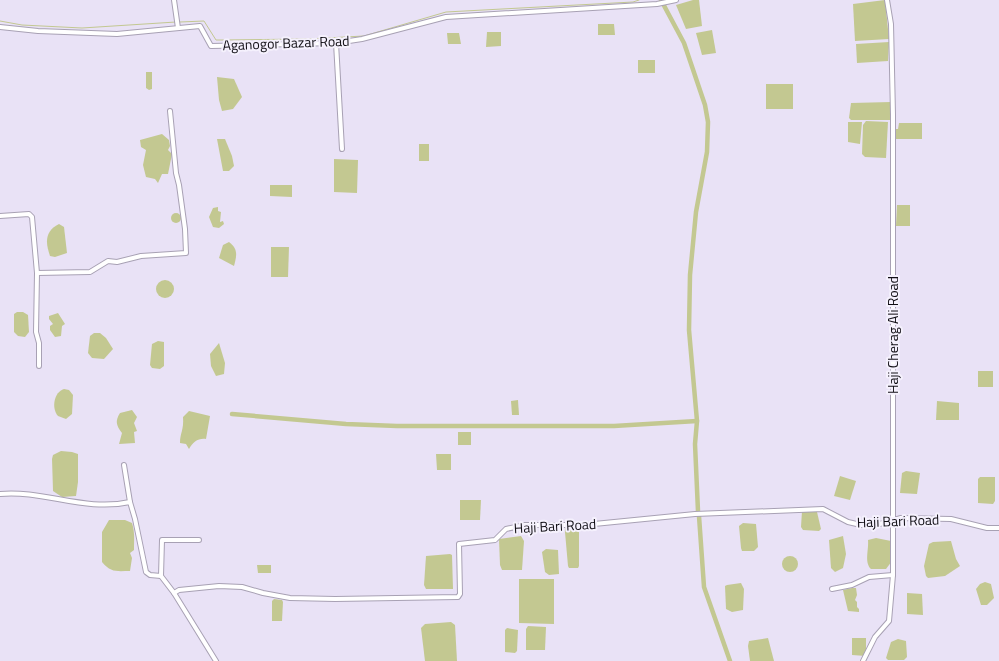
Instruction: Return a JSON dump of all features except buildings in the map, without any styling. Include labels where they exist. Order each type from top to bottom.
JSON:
[{"type":"street","points":[[174,0],[177,26]]},
{"type":"street","name":"Aganogor Bazar Road","points":[[0,27],[38,31],[117,34],[177,26],[200,26],[211,46],[336,43],[362,39],[446,17],[657,4],[674,0]]},
{"type":"street","name":"Haji Cherag Ali Road","points":[[863,661],[875,637],[889,620],[893,575],[893,115],[891,24],[887,0]]},
{"type":"street","points":[[336,43],[342,149]]},
{"type":"street","points":[[38,273],[90,272],[108,261],[117,262],[141,256],[186,253],[185,229],[179,184],[176,173],[170,111]]},
{"type":"street","points":[[0,216],[30,214],[33,226],[38,273],[36,332],[39,343],[40,366]]},
{"type":"street","points":[[124,465],[130,502],[146,572],[150,575],[161,576]]},
{"type":"street","points":[[0,494],[35,495],[71,503],[93,505],[130,502]]},
{"type":"street","name":"Haji Bari Road","points":[[174,593],[179,590],[219,586],[242,587],[263,594],[290,598],[361,599],[458,597],[460,594],[459,544],[495,540],[506,529],[525,525],[596,524],[695,514],[822,509],[848,522],[861,525],[876,525],[901,518],[951,519],[987,528],[999,528]]},
{"type":"street","points":[[199,540],[162,540],[161,576],[174,593],[216,661]]},
{"type":"street","points":[[832,589],[852,585],[869,577],[893,575]]},
{"type":"shaded area","points":[[693,0],[699,0],[702,26],[686,29],[676,5]]},
{"type":"shaded area","points":[[885,0],[889,39],[855,41],[853,4]]},
{"type":"shaded area","points":[[598,24],[614,24],[615,35],[598,35]]},
{"type":"shaded area","points":[[712,30],[716,53],[702,55],[696,33]]},
{"type":"shaded area","points":[[487,32],[501,32],[501,46],[486,47]]},
{"type":"shaded area","points":[[447,33],[459,33],[461,44],[448,44]]},
{"type":"shaded area","points":[[889,42],[888,61],[857,63],[856,44]]},
{"type":"shaded area","points":[[638,60],[655,60],[655,73],[638,73]]},
{"type":"shaded area","points":[[146,72],[152,72],[152,89],[149,90],[146,88]]},
{"type":"shaded area","points":[[217,77],[234,79],[242,97],[233,109],[222,111],[219,100]]},
{"type":"shaded area","points":[[766,84],[793,84],[793,109],[766,109]]},
{"type":"shaded area","points":[[891,102],[891,120],[851,120],[849,118],[851,103]]},
{"type":"shaded area","points":[[866,121],[888,122],[886,158],[865,157],[862,154],[863,125]]},
{"type":"shaded area","points":[[848,122],[862,122],[860,144],[848,142]]},
{"type":"shaded area","points":[[899,123],[922,123],[922,139],[896,139],[895,129],[898,129]]},
{"type":"shaded area","points":[[162,134],[169,140],[170,146],[168,150],[172,154],[168,174],[162,174],[158,183],[155,179],[146,177],[143,165],[146,150],[141,147],[140,140]]},
{"type":"shaded area","points":[[217,139],[225,139],[232,156],[234,166],[229,171],[223,171]]},
{"type":"shaded area","points":[[419,144],[429,144],[429,161],[419,161]]},
{"type":"shaded area","points":[[334,159],[358,160],[357,193],[334,192]]},
{"type":"shaded area","points":[[270,185],[292,185],[292,197],[270,196]]},
{"type":"shaded area","points":[[897,205],[910,205],[910,226],[896,226]]},
{"type":"shaded area","points":[[218,207],[218,211],[221,212],[220,222],[223,221],[224,224],[219,228],[213,227],[209,217],[213,208]]},
{"type":"shaded area","points":[[174,213],[178,213],[180,214],[180,222],[174,223],[171,220],[171,216]]},
{"type":"shaded area","points":[[59,224],[64,227],[67,253],[55,257],[50,256],[47,246],[47,237],[51,230]]},
{"type":"shaded area","points":[[229,242],[234,247],[236,252],[234,266],[219,258],[223,245]]},
{"type":"shaded area","points":[[271,247],[289,247],[288,277],[271,277]]},
{"type":"shaded area","points":[[165,280],[171,283],[174,289],[171,295],[165,298],[159,295],[156,289],[159,283]]},
{"type":"shaded area","points":[[17,312],[23,312],[28,315],[29,332],[25,337],[18,336],[14,332],[14,314]]},
{"type":"shaded area","points":[[58,313],[65,324],[62,326],[61,336],[55,337],[50,330],[50,326],[53,324],[49,319],[49,316]]},
{"type":"shaded area","points":[[94,333],[100,333],[106,338],[113,349],[104,359],[92,358],[88,353],[90,336]]},
{"type":"shaded area","points":[[158,341],[164,342],[164,366],[160,369],[152,368],[150,365],[152,344]]},
{"type":"shaded area","points":[[219,343],[225,363],[224,374],[216,376],[211,366],[210,354]]},
{"type":"shaded area","points":[[978,371],[993,371],[993,387],[978,387]]},
{"type":"shaded area","points":[[64,389],[69,390],[73,395],[72,414],[66,419],[58,416],[54,405],[58,393]]},
{"type":"shaded area","points":[[518,400],[519,415],[512,415],[511,401]]},
{"type":"shaded area","points":[[937,401],[959,403],[959,420],[936,420]]},
{"type":"shaded area","points":[[132,410],[137,417],[134,423],[137,431],[134,432],[135,443],[119,444],[122,433],[117,425],[117,418],[120,413]]},
{"type":"shaded area","points":[[189,411],[210,416],[206,439],[196,441],[189,449],[186,444],[180,443],[183,417]]},
{"type":"shaded area","points":[[458,432],[471,432],[471,445],[458,445]]},
{"type":"shaded area","points":[[61,451],[78,454],[78,482],[76,496],[62,497],[53,491],[52,459],[53,455]]},
{"type":"shaded area","points":[[436,454],[451,454],[451,470],[437,470]]},
{"type":"shaded area","points":[[906,471],[920,473],[917,494],[900,493],[902,473]]},
{"type":"shaded area","points":[[840,476],[856,481],[850,500],[834,496]]},
{"type":"shaded area","points":[[980,477],[995,477],[995,501],[993,504],[978,503],[978,479]]},
{"type":"shaded area","points":[[460,500],[481,500],[480,520],[460,520]]},
{"type":"shaded area","points":[[802,511],[817,512],[821,529],[819,531],[803,530],[801,527]]},
{"type":"shaded area","points":[[109,520],[125,520],[132,523],[134,533],[134,550],[130,553],[132,558],[130,571],[111,570],[102,562],[102,532]]},
{"type":"shaded area","points":[[743,523],[756,524],[758,547],[754,551],[742,551],[739,526]]},
{"type":"shaded area","points":[[569,527],[579,530],[578,568],[569,568],[568,566],[565,528]]},
{"type":"shaded area","points":[[521,536],[524,541],[522,570],[502,570],[500,565],[499,539]]},
{"type":"shaded area","points":[[843,536],[846,554],[843,568],[835,572],[831,568],[829,540]]},
{"type":"shaded area","points":[[876,538],[891,541],[892,561],[886,569],[871,569],[868,563],[868,540]]},
{"type":"shaded area","points":[[951,541],[956,559],[960,566],[945,576],[928,578],[926,576],[924,566],[929,544],[933,542]]},
{"type":"shaded area","points":[[546,549],[558,550],[559,574],[549,575],[545,572],[542,552]]},
{"type":"shaded area","points":[[452,555],[453,589],[426,589],[424,585],[426,556]]},
{"type":"shaded area","points":[[787,556],[793,556],[798,561],[796,570],[793,572],[787,572],[782,567],[782,561]]},
{"type":"shaded area","points":[[257,565],[271,565],[271,573],[258,573]]},
{"type":"shaded area","points":[[519,579],[554,579],[554,624],[519,623]]},
{"type":"shaded area","points":[[985,582],[991,584],[994,598],[987,605],[981,605],[976,589],[980,584]]},
{"type":"shaded area","points":[[741,583],[744,589],[743,610],[732,612],[726,609],[725,586]]},
{"type":"shaded area","points":[[856,588],[857,595],[855,600],[857,602],[859,612],[848,611],[843,590]]},
{"type":"shaded area","points":[[907,593],[922,594],[923,615],[907,614]]},
{"type":"shaded area","points":[[274,599],[282,600],[283,602],[282,621],[272,621],[272,601]]},
{"type":"shaded area","points":[[451,622],[455,625],[457,661],[425,661],[421,628],[425,624]]},
{"type":"shaded area","points":[[528,626],[546,627],[545,650],[526,650],[526,629]]},
{"type":"shaded area","points":[[507,628],[518,630],[517,651],[515,653],[505,652],[505,630]]},
{"type":"shaded area","points":[[768,638],[774,661],[750,661],[748,646],[749,641]]},
{"type":"shaded area","points":[[852,638],[866,638],[866,656],[852,655]]},
{"type":"shaded area","points":[[898,639],[906,641],[907,657],[904,660],[888,660],[886,658],[891,642]]},
{"type":"waterway","points":[[180,22],[204,21],[216,40],[307,39],[364,36],[446,12],[633,2],[639,0]]},
{"type":"waterway","points":[[661,0],[684,43],[705,105],[708,122],[707,152],[696,212],[690,275],[689,330],[697,421],[695,444],[698,511]]},
{"type":"waterway","points":[[0,21],[22,25],[82,28],[176,22]]},
{"type":"waterway","points":[[232,414],[346,424],[397,426],[614,426],[697,421]]},
{"type":"waterway","points":[[699,516],[704,587],[730,661]]}]
